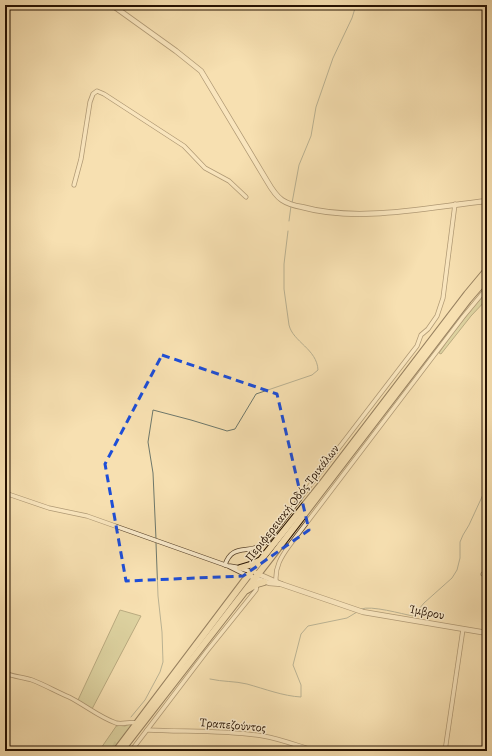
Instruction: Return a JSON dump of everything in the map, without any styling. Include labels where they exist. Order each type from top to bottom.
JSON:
[{"type":"main road","name":"Περιφερειακή Οδός Τρικάλων","points":[[122,751],[244,592],[254,577],[262,560],[466,294],[487,270]]},
{"type":"main road","name":"Περιφερειακή Οδός Τρικάλων","points":[[116,751],[254,577],[468,300],[487,278]]},
{"type":"main road","points":[[240,568],[262,560]]},
{"type":"main road","points":[[254,577],[264,582]]},
{"type":"street","points":[[112,5],[201,71],[270,185],[278,197],[288,203],[328,212],[366,214],[487,201]]},
{"type":"street","points":[[74,185],[81,159],[90,102],[93,94],[97,91],[104,94],[184,146],[205,168],[229,181],[246,197]]},
{"type":"street","points":[[227,566],[229,557],[236,552],[261,547],[269,540],[417,346],[423,333],[432,325],[440,309],[443,298],[455,204]]},
{"type":"street","points":[[276,581],[275,573],[278,564],[288,546],[487,288]]},
{"type":"street","points":[[5,493],[50,508],[87,516],[254,577],[276,581],[281,584]]},
{"type":"street","points":[[131,751],[214,641],[256,590],[254,577],[240,568],[227,566]]},
{"type":"street","points":[[483,574],[487,576]]},
{"type":"street","points":[[264,582],[275,585],[281,584]]},
{"type":"street","name":"Ίμβρου","points":[[281,584],[363,612],[487,633]]},
{"type":"street","points":[[445,751],[463,629]]},
{"type":"street","points":[[5,673],[13,677],[33,680],[77,701],[100,716],[120,724],[133,722],[137,723]]},
{"type":"street","name":"Τραπεζούντος","points":[[147,730],[210,732],[261,736],[316,751]]},
{"type":"highlighted area","points":[[162,355],[277,394],[309,530],[243,576],[126,581],[105,464]]},
{"type":"green space","points":[[487,290],[487,299],[471,316],[441,354],[439,353],[451,335]]},
{"type":"green space","points":[[120,610],[141,616],[92,709],[78,700]]},
{"type":"green space","points":[[129,724],[131,727],[111,751],[99,751],[117,725],[125,726]]},
{"type":"waterway","points":[[292,203],[299,165],[311,136],[316,107],[333,58],[352,18],[356,5]]},
{"type":"waterway","points":[[289,221],[291,206]]},
{"type":"waterway","points":[[156,539],[153,473],[148,442],[153,410],[227,431],[235,429],[256,394],[312,375],[318,370],[314,356],[295,336],[289,325],[284,289],[284,264],[288,231]]},
{"type":"waterway","points":[[361,609],[372,608],[413,616],[424,603],[452,578],[457,570],[460,558],[460,542],[487,486]]},
{"type":"waterway","points":[[131,717],[145,700],[160,672],[163,662],[156,543]]},
{"type":"waterway","points":[[210,679],[242,683],[281,694],[301,697],[301,685],[293,665],[301,634],[308,626],[347,618],[357,612]]}]
